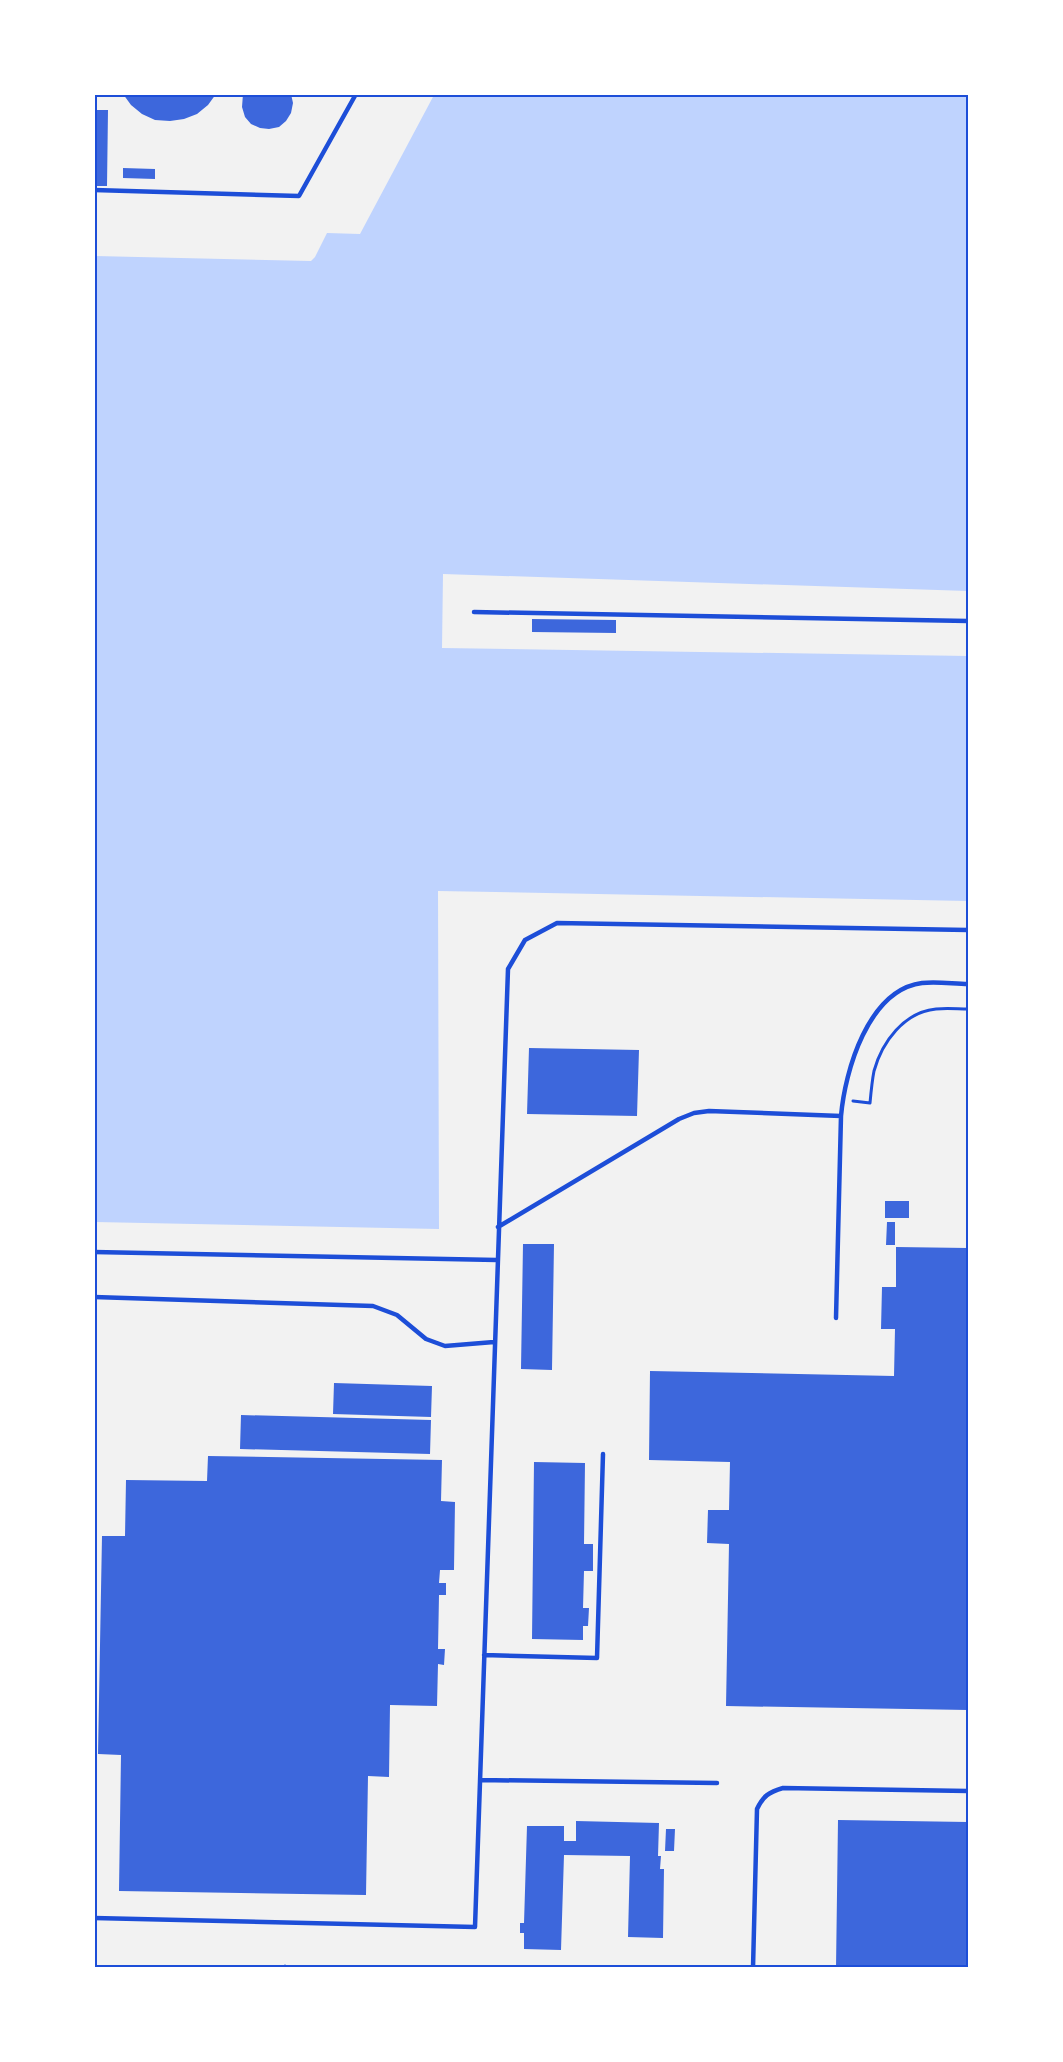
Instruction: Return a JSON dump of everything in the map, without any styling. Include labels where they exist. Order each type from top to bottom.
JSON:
[{"type":"lane","points":[[94,190],[299,195],[356,94]]},
{"type":"lane","points":[[474,612],[969,621]]},
{"type":"lane","points":[[94,1918],[475,1927],[496,1260],[508,969],[525,940],[557,923],[969,930]]},
{"type":"lane","points":[[836,1318],[842,1100],[848,1075],[866,1029],[877,1011],[891,997],[907,988],[922,983],[969,984]]},
{"type":"lane","points":[[498,1227],[679,1119],[694,1113],[709,1111],[841,1116]]},
{"type":"lane","points":[[94,1252],[496,1260]]},
{"type":"lane","points":[[94,1297],[373,1306],[397,1315],[426,1339],[445,1346],[494,1342]]},
{"type":"lane","points":[[484,1655],[597,1658],[603,1454]]},
{"type":"lane","points":[[480,1780],[717,1783]]},
{"type":"lane","points":[[753,1968],[757,1809],[763,1798],[772,1791],[783,1788],[969,1791]]},
{"type":"path","points":[[842,1100],[870,1103],[874,1071],[884,1045],[897,1028],[914,1015],[934,1009],[969,1009]]},
{"type":"water","points":[[434,95],[968,95],[968,591],[443,574],[442,648],[968,656],[968,901],[438,891],[439,1229],[95,1222],[95,256],[311,261],[327,233],[360,234]]},
{"type":"building","points":[[123,94],[216,94],[197,114],[170,121],[155,120],[142,114]]},
{"type":"building","points":[[243,94],[291,94],[293,103],[291,113],[279,127],[260,128],[251,124],[245,117],[242,107]]},
{"type":"building","points":[[94,110],[108,110],[107,186],[94,186]]},
{"type":"building","points":[[123,168],[155,169],[155,179],[123,178]]},
{"type":"building","points":[[532,619],[616,620],[616,633],[532,632]]},
{"type":"building","points":[[529,1048],[639,1050],[637,1116],[527,1114]]},
{"type":"building","points":[[885,1201],[909,1201],[909,1218],[885,1218]]},
{"type":"building","points":[[887,1222],[895,1222],[895,1245],[886,1245]]},
{"type":"building","points":[[523,1244],[554,1244],[552,1370],[521,1369]]},
{"type":"building","points":[[896,1247],[968,1248],[968,1710],[726,1706],[729,1544],[707,1543],[708,1510],[729,1510],[730,1462],[649,1460],[650,1371],[894,1376],[895,1329],[881,1329],[882,1287],[896,1287]]},
{"type":"building","points":[[334,1383],[432,1386],[431,1417],[333,1414]]},
{"type":"building","points":[[241,1415],[431,1420],[430,1454],[240,1449]]},
{"type":"building","points":[[208,1456],[442,1460],[441,1501],[455,1502],[454,1570],[440,1570],[439,1583],[446,1583],[446,1595],[439,1595],[438,1649],[445,1649],[444,1665],[438,1664],[437,1706],[390,1705],[389,1777],[368,1776],[366,1895],[119,1891],[121,1755],[98,1754],[102,1536],[125,1536],[126,1480],[207,1481]]},
{"type":"building","points":[[534,1462],[585,1463],[584,1544],[593,1544],[593,1571],[584,1571],[583,1608],[589,1608],[588,1626],[583,1626],[583,1640],[532,1639]]},
{"type":"building","points":[[838,1820],[968,1822],[968,1968],[836,1968]]},
{"type":"building","points":[[576,1821],[659,1823],[658,1856],[661,1856],[660,1869],[664,1869],[663,1938],[628,1937],[630,1856],[564,1855],[561,1950],[524,1949],[524,1933],[520,1933],[520,1923],[524,1923],[527,1826],[564,1826],[564,1841],[576,1841]]},
{"type":"building","points":[[666,1829],[675,1829],[674,1851],[665,1851]]}]
